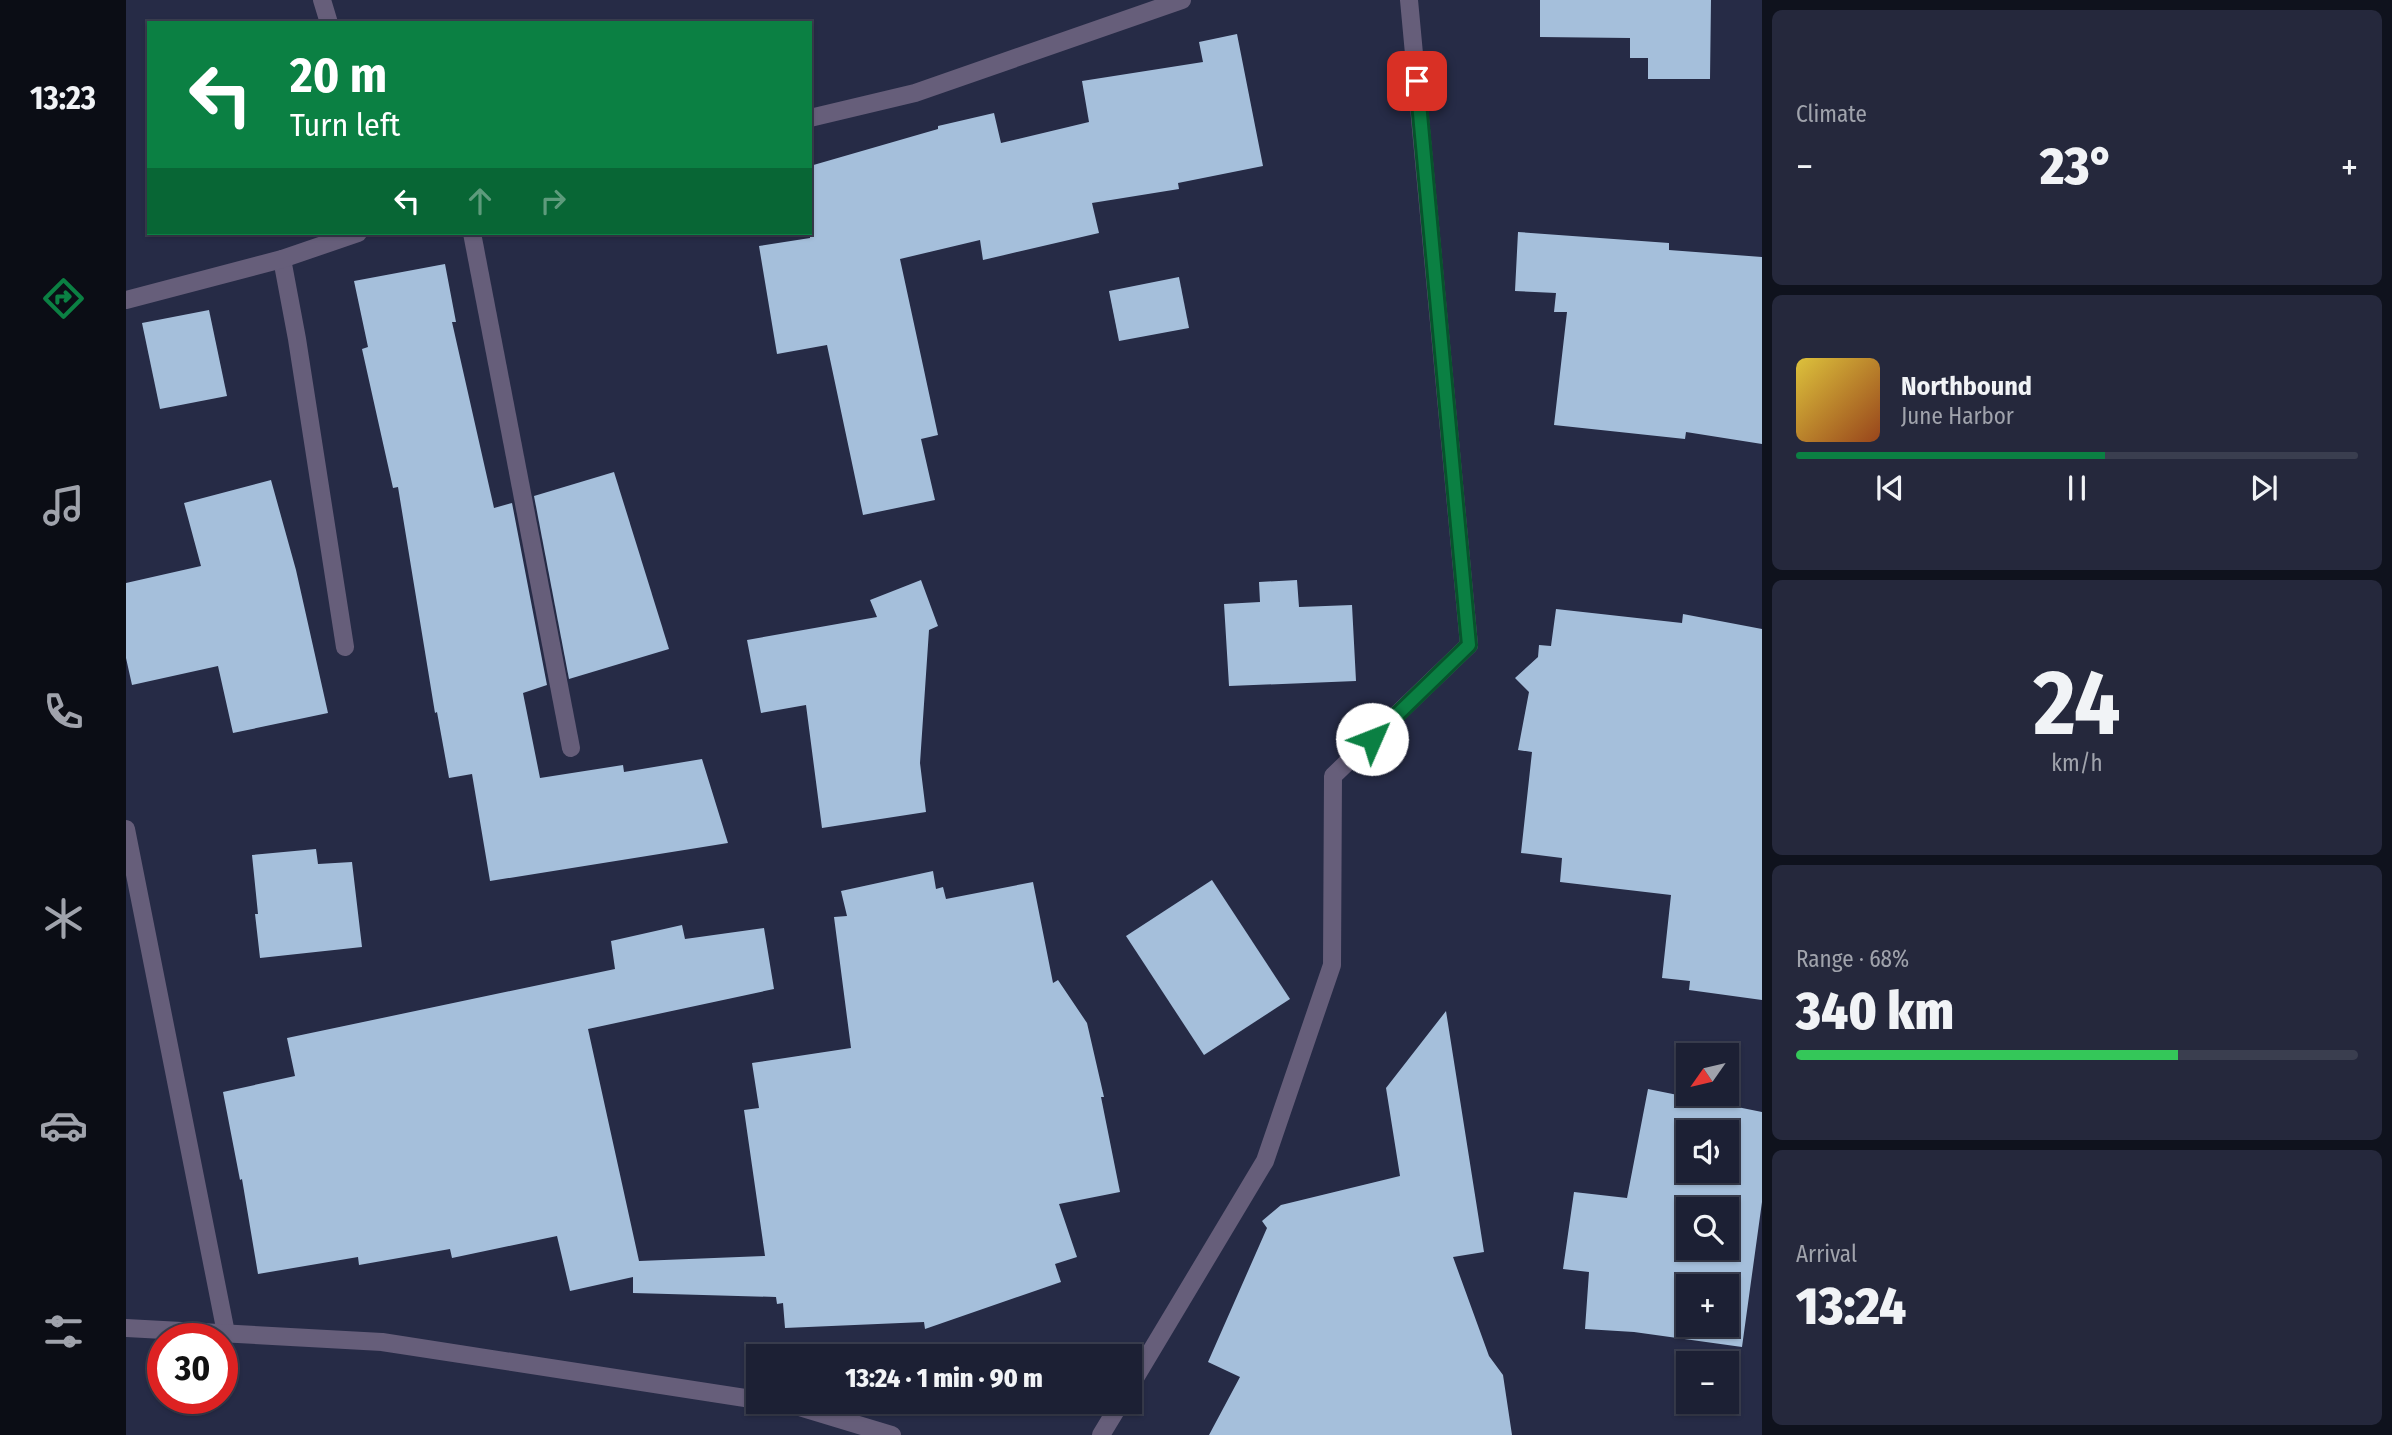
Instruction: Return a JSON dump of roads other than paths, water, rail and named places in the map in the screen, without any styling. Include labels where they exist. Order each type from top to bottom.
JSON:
[{"type":"street","points":[[322,0],[328,21]]},
{"type":"street","points":[[812,118],[915,93],[1182,0]]},
{"type":"street","points":[[1142,1366],[1265,1161],[1332,965],[1333,776],[1469,645],[1409,0]]},
{"type":"street","points":[[126,300],[282,259],[352,235]]},
{"type":"street","points":[[472,235],[571,748]]},
{"type":"street","points":[[282,259],[345,647]]},
{"type":"street","points":[[126,829],[224,1323]]},
{"type":"street","points":[[126,1328],[147,1329]]},
{"type":"street","points":[[238,1334],[383,1342],[746,1398]]},
{"type":"street","points":[[822,1414],[892,1435]]},
{"type":"street","points":[[1101,1435],[1114,1414]]}]
